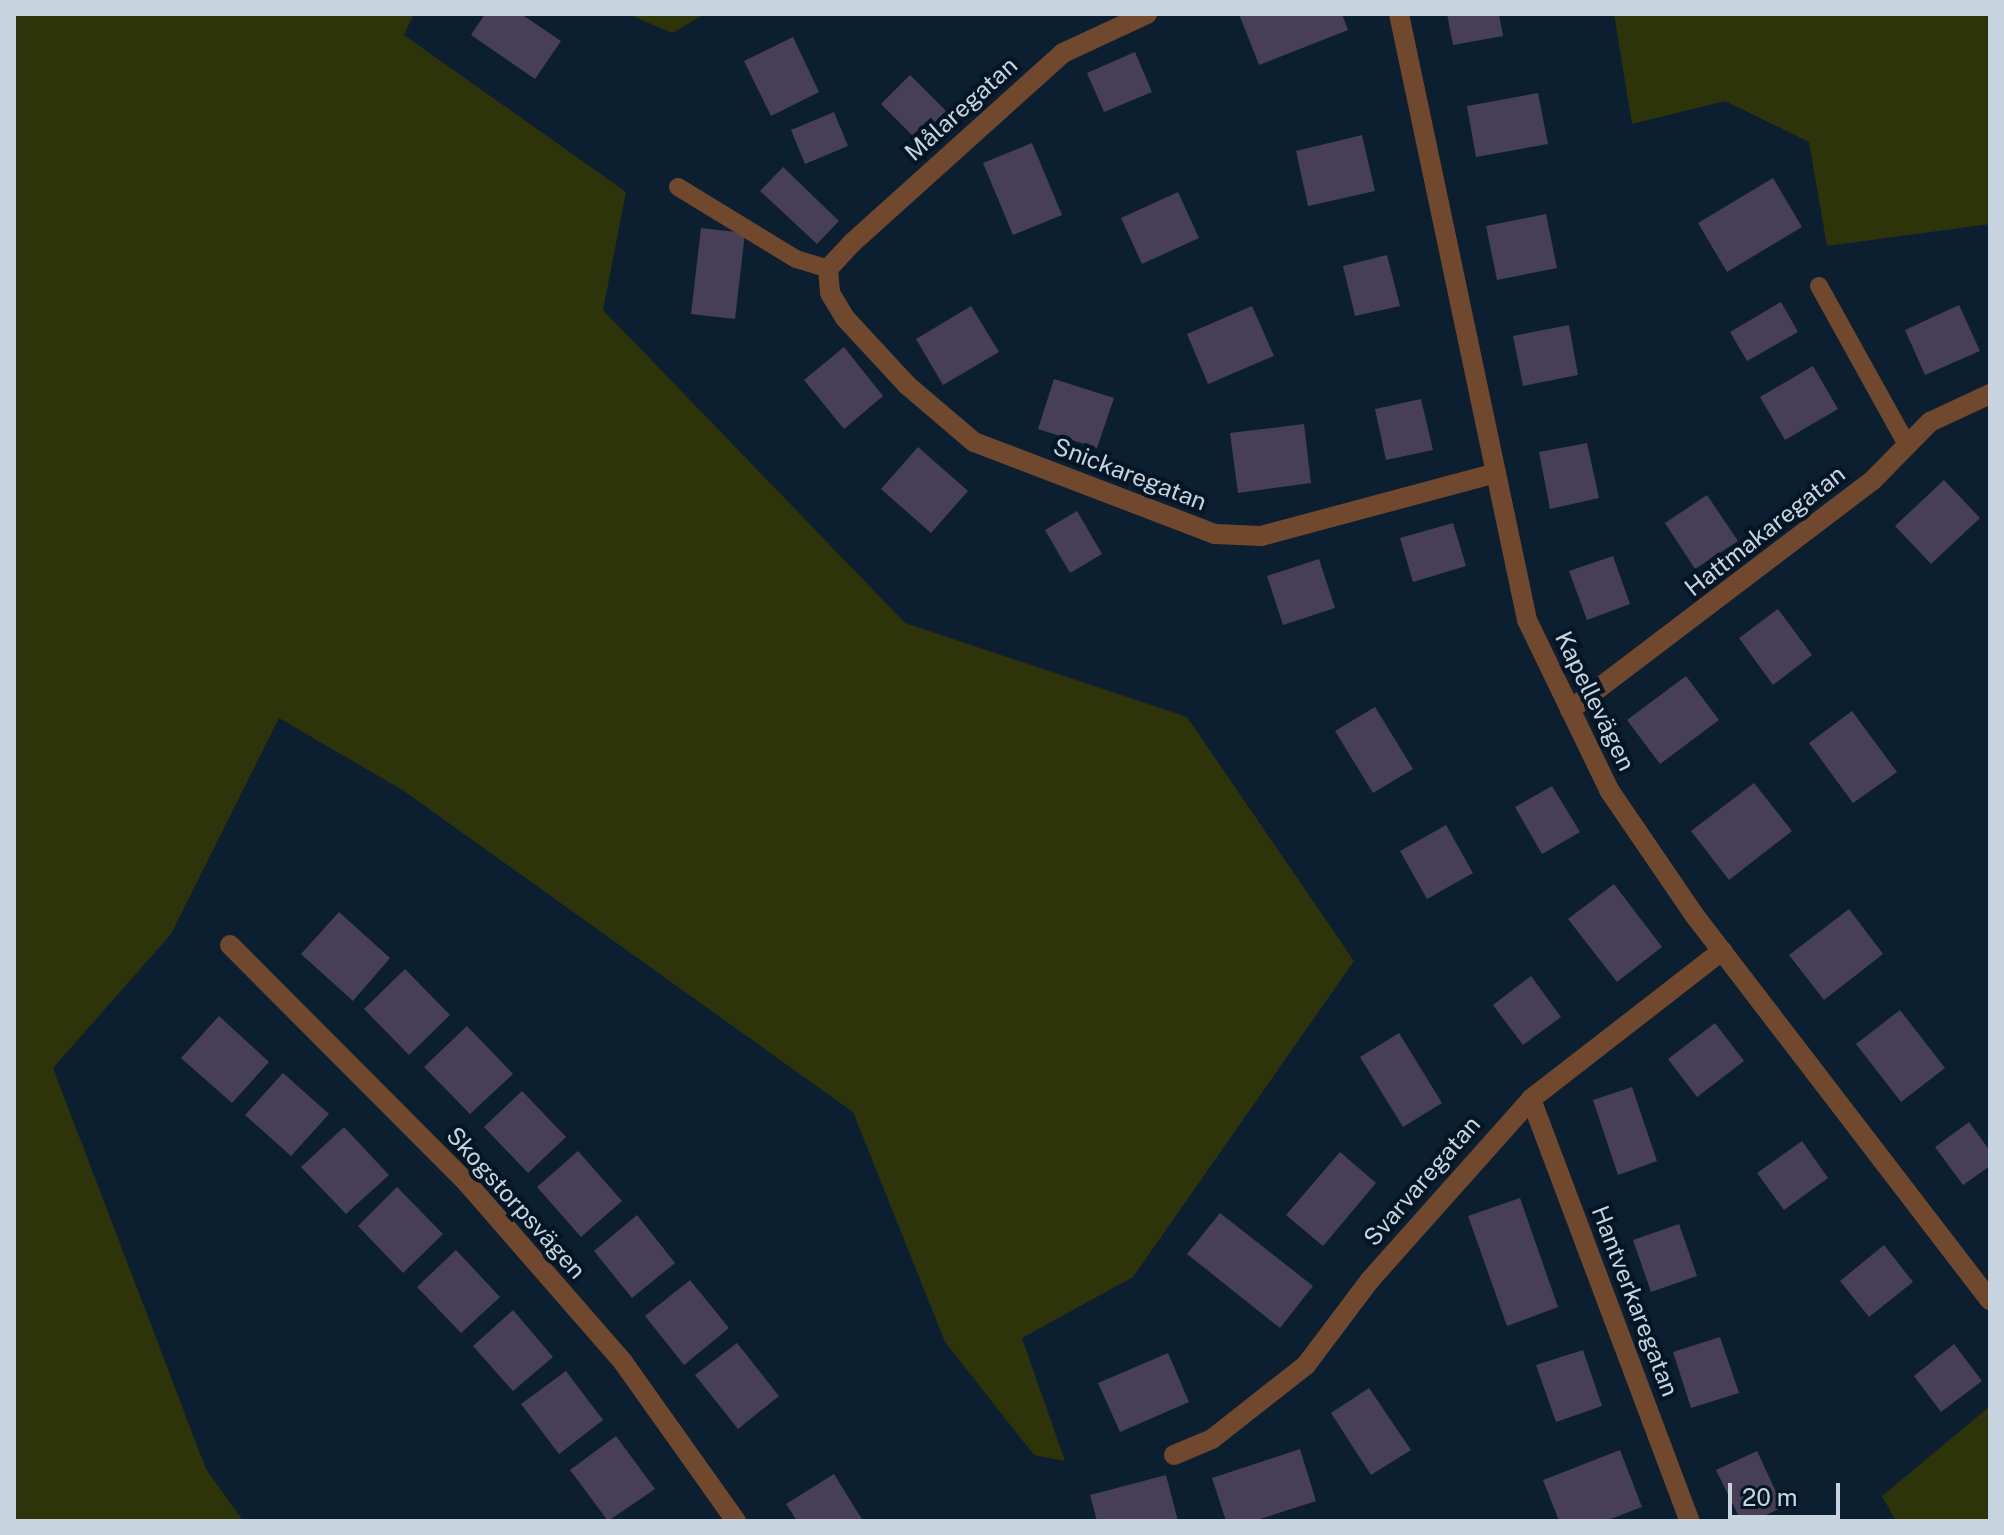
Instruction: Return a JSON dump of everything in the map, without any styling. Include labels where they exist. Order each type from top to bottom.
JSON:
[{"type":"street","name":"Målaregatan","points":[[828,269],[1063,53],[1147,14]]},
{"type":"street","name":"Kapellevägen","points":[[1399,14],[1527,620],[1609,790],[1722,951],[1990,1300]]},
{"type":"street","name":"Snickaregatan","points":[[828,269],[830,293],[845,318],[907,385],[974,442],[1215,534],[1261,536],[1496,473]]},
{"type":"street","name":"Hattmakaregatan","points":[[1570,710],[1745,582],[1872,481],[1930,422],[1990,394]]},
{"type":"street","name":"Skogstorpsvägen","points":[[230,945],[467,1183],[623,1362],[736,1521]]},
{"type":"street","name":"Svarvaregatan","points":[[1174,1455],[1212,1439],[1306,1365],[1370,1280],[1531,1099],[1722,951]]},
{"type":"street","name":"Hantverkaregatan","points":[[1531,1099],[1690,1521]]},
{"type":"lane","points":[[678,187],[796,259],[828,269]]},
{"type":"lane","points":[[1819,286],[1907,445]]},
{"type":"green space","points":[[14,14],[414,14],[404,35],[626,192],[603,310],[905,623],[1187,717],[1354,961],[1133,1277],[1022,1338],[1065,1461],[1034,1455],[945,1342],[853,1112],[404,791],[279,718],[171,934],[53,1068],[206,1469],[243,1521],[14,1521]]},
{"type":"green space","points":[[628,14],[705,14],[672,33]]},
{"type":"green space","points":[[1614,14],[1990,14],[1990,224],[1827,246],[1809,142],[1725,101],[1632,124]]},
{"type":"green space","points":[[1990,1406],[1990,1521],[1896,1521],[1882,1496]]},
{"type":"building","points":[[485,14],[521,14],[561,41],[535,79],[471,35]]},
{"type":"building","points":[[1239,14],[1342,14],[1348,30],[1259,65]]},
{"type":"building","points":[[1447,14],[1499,14],[1503,36],[1453,45]]},
{"type":"building","points":[[793,37],[819,92],[771,116],[744,61]]},
{"type":"building","points":[[1135,52],[1152,92],[1104,112],[1087,73]]},
{"type":"building","points":[[910,75],[946,111],[917,140],[881,104]]},
{"type":"building","points":[[1538,93],[1548,144],[1476,157],[1467,106]]},
{"type":"building","points":[[834,112],[848,146],[805,164],[791,130]]},
{"type":"building","points":[[1362,135],[1375,191],[1308,206],[1296,151]]},
{"type":"building","points":[[1032,143],[1062,215],[1013,235],[983,163]]},
{"type":"building","points":[[783,167],[839,221],[817,244],[760,191]]},
{"type":"building","points":[[1773,178],[1802,227],[1727,272],[1698,223]]},
{"type":"building","points":[[1178,192],[1199,238],[1142,264],[1121,218]]},
{"type":"building","points":[[1546,214],[1557,268],[1497,280],[1486,226]]},
{"type":"building","points":[[701,228],[745,233],[735,319],[691,314]]},
{"type":"building","points":[[1387,255],[1400,306],[1355,316],[1343,266]]},
{"type":"building","points":[[1781,302],[1798,332],[1747,361],[1730,332]]},
{"type":"building","points":[[1959,305],[1980,351],[1925,375],[1905,330]]},
{"type":"building","points":[[971,306],[999,352],[943,385],[916,339]]},
{"type":"building","points":[[1252,306],[1274,356],[1208,384],[1187,334]]},
{"type":"building","points":[[1569,325],[1578,375],[1523,386],[1513,336]]},
{"type":"building","points":[[844,347],[883,396],[844,429],[804,380]]},
{"type":"building","points":[[1813,366],[1838,409],[1785,440],[1760,397]]},
{"type":"building","points":[[1054,379],[1114,398],[1097,448],[1038,429]]},
{"type":"building","points":[[1421,399],[1433,450],[1386,460],[1375,409]]},
{"type":"building","points":[[1304,424],[1311,483],[1238,493],[1230,433]]},
{"type":"building","points":[[1587,443],[1599,498],[1550,509],[1539,452]]},
{"type":"building","points":[[918,447],[968,491],[931,533],[881,489]]},
{"type":"building","points":[[1944,480],[1980,518],[1931,564],[1895,526]]},
{"type":"building","points":[[1707,495],[1738,541],[1695,569],[1665,523]]},
{"type":"building","points":[[1077,511],[1102,554],[1070,573],[1045,530]]},
{"type":"building","points":[[1453,523],[1466,566],[1413,582],[1400,538]]},
{"type":"building","points":[[1613,556],[1630,604],[1587,620],[1569,571]]},
{"type":"building","points":[[1319,559],[1335,608],[1283,625],[1267,576]]},
{"type":"building","points":[[1778,609],[1812,655],[1773,685],[1739,638]]},
{"type":"building","points":[[1686,676],[1719,720],[1660,764],[1627,720]]},
{"type":"building","points":[[1375,707],[1413,769],[1373,793],[1335,731]]},
{"type":"building","points":[[1852,711],[1897,772],[1853,803],[1809,743]]},
{"type":"building","points":[[1754,783],[1792,831],[1729,880],[1691,831]]},
{"type":"building","points":[[1552,786],[1580,832],[1542,854],[1515,807]]},
{"type":"building","points":[[1446,825],[1473,873],[1427,899],[1400,851]]},
{"type":"building","points":[[1614,884],[1662,947],[1617,982],[1568,919]]},
{"type":"building","points":[[1849,909],[1883,954],[1824,1000],[1789,955]]},
{"type":"building","points":[[339,912],[390,958],[353,1001],[301,954]]},
{"type":"building","points":[[405,969],[450,1015],[409,1055],[364,1009]]},
{"type":"building","points":[[1531,976],[1561,1017],[1523,1045],[1493,1005]]},
{"type":"building","points":[[1900,1010],[1945,1068],[1901,1102],[1856,1044]]},
{"type":"building","points":[[219,1016],[269,1062],[232,1103],[181,1058]]},
{"type":"building","points":[[1715,1023],[1744,1061],[1697,1097],[1668,1059]]},
{"type":"building","points":[[467,1026],[513,1074],[470,1114],[424,1067]]},
{"type":"building","points":[[1399,1033],[1442,1103],[1403,1127],[1360,1057]]},
{"type":"building","points":[[283,1073],[329,1114],[291,1156],[245,1115]]},
{"type":"building","points":[[1632,1087],[1657,1161],[1618,1175],[1593,1100]]},
{"type":"building","points":[[522,1091],[566,1137],[528,1173],[484,1127]]},
{"type":"building","points":[[1969,1122],[1990,1151],[1990,1166],[1963,1185],[1935,1147]]},
{"type":"building","points":[[344,1127],[389,1175],[346,1214],[301,1167]]},
{"type":"building","points":[[1802,1141],[1828,1178],[1784,1210],[1757,1173]]},
{"type":"building","points":[[578,1151],[622,1201],[581,1237],[537,1187]]},
{"type":"building","points":[[1340,1152],[1376,1183],[1323,1246],[1286,1215]]},
{"type":"building","points":[[397,1187],[443,1234],[403,1273],[358,1226]]},
{"type":"building","points":[[1520,1198],[1558,1307],[1507,1326],[1468,1216]]},
{"type":"building","points":[[1220,1213],[1313,1286],[1280,1328],[1187,1254]]},
{"type":"building","points":[[637,1215],[675,1263],[632,1298],[594,1251]]},
{"type":"building","points":[[1679,1224],[1697,1276],[1651,1292],[1633,1240]]},
{"type":"building","points":[[1884,1245],[1913,1282],[1869,1317],[1840,1281]]},
{"type":"building","points":[[456,1250],[500,1297],[461,1333],[417,1287]]},
{"type":"building","points":[[690,1280],[729,1328],[684,1365],[645,1316]]},
{"type":"building","points":[[513,1310],[553,1357],[513,1391],[473,1346]]},
{"type":"building","points":[[1720,1337],[1739,1393],[1691,1408],[1673,1352]]},
{"type":"building","points":[[737,1343],[779,1396],[738,1429],[695,1375]]},
{"type":"building","points":[[1954,1344],[1982,1381],[1941,1412],[1914,1376]]},
{"type":"building","points":[[1583,1350],[1602,1406],[1556,1422],[1536,1365]]},
{"type":"building","points":[[1168,1353],[1189,1402],[1120,1432],[1098,1383]]},
{"type":"building","points":[[566,1371],[603,1420],[559,1454],[521,1404]]},
{"type":"building","points":[[1369,1388],[1411,1450],[1371,1475],[1331,1413]]},
{"type":"building","points":[[616,1436],[655,1489],[608,1521],[570,1470]]},
{"type":"building","points":[[1300,1449],[1316,1501],[1254,1521],[1226,1521],[1212,1478]]},
{"type":"building","points":[[1620,1450],[1642,1507],[1605,1521],[1559,1521],[1543,1480]]},
{"type":"building","points":[[1757,1451],[1783,1507],[1753,1521],[1741,1521],[1716,1470]]},
{"type":"building","points":[[834,1474],[863,1521],[797,1521],[786,1504]]},
{"type":"building","points":[[1166,1475],[1178,1521],[1097,1521],[1090,1495]]}]
